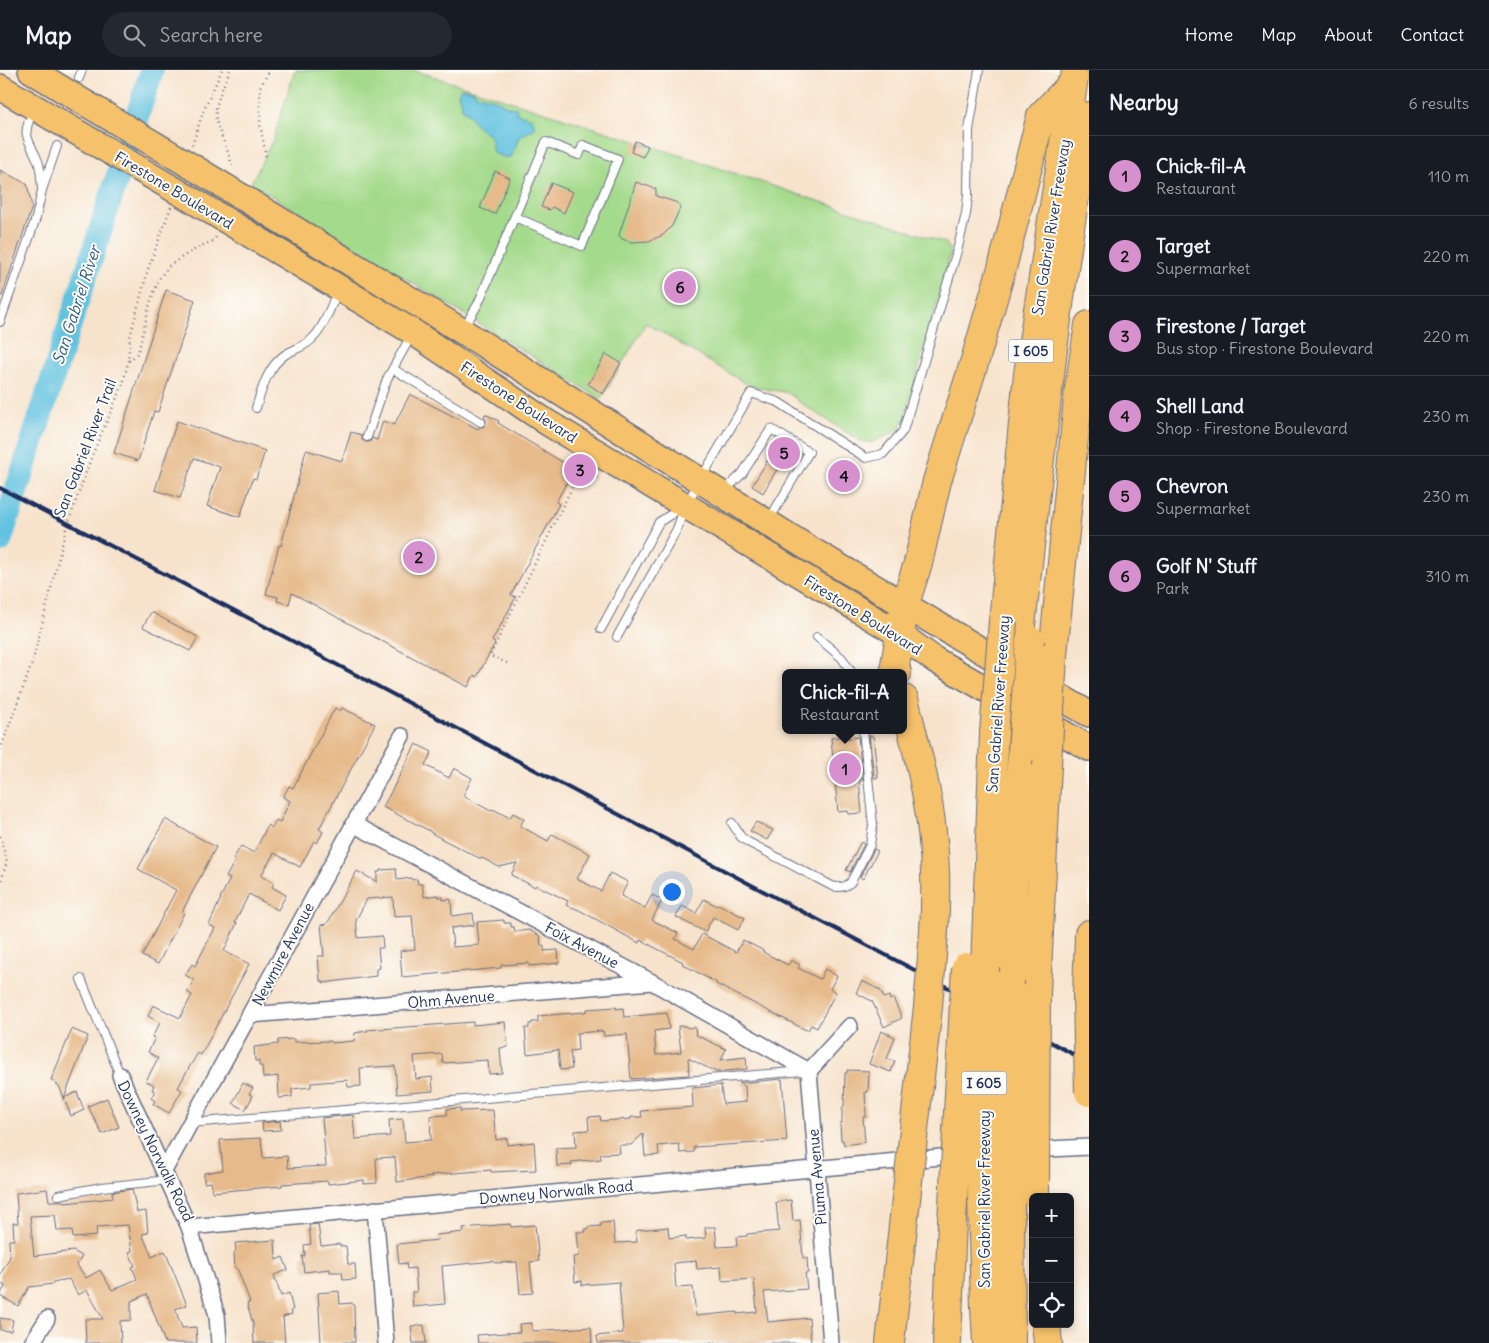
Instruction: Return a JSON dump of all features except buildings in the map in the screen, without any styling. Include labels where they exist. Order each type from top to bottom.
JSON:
[{"type":"highway","points":[[896,669],[899,634],[905,604],[918,563],[937,481],[1002,268],[1041,116],[1075,76]]},
{"type":"highway","name":"San Gabriel River Freeway","points":[[1016,1197],[991,972],[988,916],[1009,743],[1018,632],[1028,374],[1075,76]]},
{"type":"highway","points":[[1018,632],[1066,252],[1089,116]]},
{"type":"highway","points":[[1018,632],[1089,167]]},
{"type":"highway","name":"San Gabriel River Freeway","points":[[987,1343],[985,1307],[1016,1197],[1036,993],[1053,655],[1079,388],[1089,325]]},
{"type":"highway","points":[[890,1343],[928,1007],[936,895],[932,829],[922,772],[907,711]]},
{"type":"highway","points":[[947,1343],[952,1222],[991,972],[1009,743]]},
{"type":"highway","points":[[1089,934],[1089,1092]]},
{"type":"highway","points":[[1011,1343],[1016,1197]]},
{"type":"highway","points":[[1036,1328],[1036,1343]]},
{"type":"highway","points":[[1046,1328],[1048,1343]]},
{"type":"main road","name":"Firestone Boulevard","points":[[37,72],[72,84],[193,157],[228,188],[528,371],[808,548],[1089,714]]},
{"type":"main road","name":"Firestone Boulevard","points":[[0,87],[179,202],[226,221],[413,332],[548,423],[899,634],[935,660],[1089,748]]},
{"type":"main road","points":[[413,332],[437,336],[508,378],[515,379],[528,371]]},
{"type":"street","name":"Newmire Avenue","points":[[166,1176],[191,1123],[402,736]]},
{"type":"street","name":"Foix Avenue","points":[[353,824],[652,982],[809,1070]]},
{"type":"street","name":"Ohm Avenue","points":[[250,1016],[652,982]]},
{"type":"street","points":[[809,1070],[850,1026]]},
{"type":"street","name":"Piuma Avenue","points":[[809,1070],[831,1343]]},
{"type":"street","name":"Downey Norwalk Road","points":[[120,1075],[189,1227],[816,1168],[1010,1151],[1089,1147]]},
{"type":"street","points":[[375,1209],[386,1343]]},
{"type":"street","points":[[189,1227],[217,1315],[219,1343]]},
{"type":"street","points":[[32,1343],[47,1318]]},
{"type":"lane","points":[[72,84],[82,70]]},
{"type":"lane","points":[[616,637],[677,528],[685,506],[751,393],[778,402],[866,458],[883,454],[903,431],[966,214],[969,130],[979,70]]},
{"type":"lane","points":[[42,190],[39,163],[27,138],[26,128],[43,113]]},
{"type":"lane","points":[[462,331],[478,304],[546,142],[579,155],[583,145],[618,159],[582,246],[515,217]]},
{"type":"lane","points":[[0,322],[36,218],[42,190],[57,146]]},
{"type":"lane","points":[[256,408],[262,385],[276,362],[312,340],[319,331],[339,288]]},
{"type":"lane","points":[[367,437],[387,380],[413,332]]},
{"type":"lane","points":[[393,369],[481,422]]},
{"type":"lane","points":[[721,493],[742,474],[771,429],[809,452],[768,522]]},
{"type":"lane","points":[[601,629],[659,522],[685,506]]},
{"type":"lane","points":[[817,637],[842,658],[849,669]]},
{"type":"lane","points":[[732,823],[741,837],[748,842],[832,886],[837,888],[847,886],[851,882],[872,839],[873,825],[863,734]]},
{"type":"lane","points":[[81,979],[120,1075]]},
{"type":"lane","points":[[191,1123],[809,1070]]},
{"type":"lane","points":[[58,1194],[166,1176]]},
{"type":"path","points":[[193,157],[209,98],[222,70]]},
{"type":"path","points":[[228,188],[232,173],[231,161],[216,121],[216,112],[230,70]]},
{"type":"path","points":[[266,156],[260,124],[260,86],[270,70]]},
{"type":"path","name":"San Gabriel River Trail","points":[[0,750],[32,664],[66,529],[93,453],[119,397],[128,362],[130,338],[148,269],[179,202]]},
{"type":"path","points":[[128,362],[138,353],[150,303],[159,279],[179,259],[213,241],[226,221]]},
{"type":"path","points":[[507,663],[490,656],[574,483],[594,481],[611,461]]},
{"type":"path","points":[[0,836],[4,844],[7,862],[0,884]]},
{"type":"green space","points":[[295,70],[413,70],[946,243],[951,251],[904,421],[900,428],[870,443],[859,440],[799,402],[789,393],[750,386],[646,323],[601,399],[251,183],[273,140]]},
{"type":"water","points":[[461,88],[474,91],[477,95],[494,99],[508,107],[517,108],[516,113],[532,118],[535,128],[519,137],[512,156],[506,158],[493,153],[490,136],[475,124],[469,114],[463,110],[458,93]]},
{"type":"waterway","name":"San Gabriel River","points":[[0,541],[152,70]]},
{"type":"railway","points":[[0,488],[280,634],[1089,1063]]},
{"type":"place","name":"Golf N' Stuff","points":[[680,287]]},
{"type":"place","name":"Chevron","points":[[784,453]]},
{"type":"place","name":"Firestone / Target","points":[[580,470]]},
{"type":"place","name":"Shell Land","points":[[844,476]]},
{"type":"place","name":"Target","points":[[419,557]]},
{"type":"place","name":"Chick-fil-A","points":[[845,769]]}]
